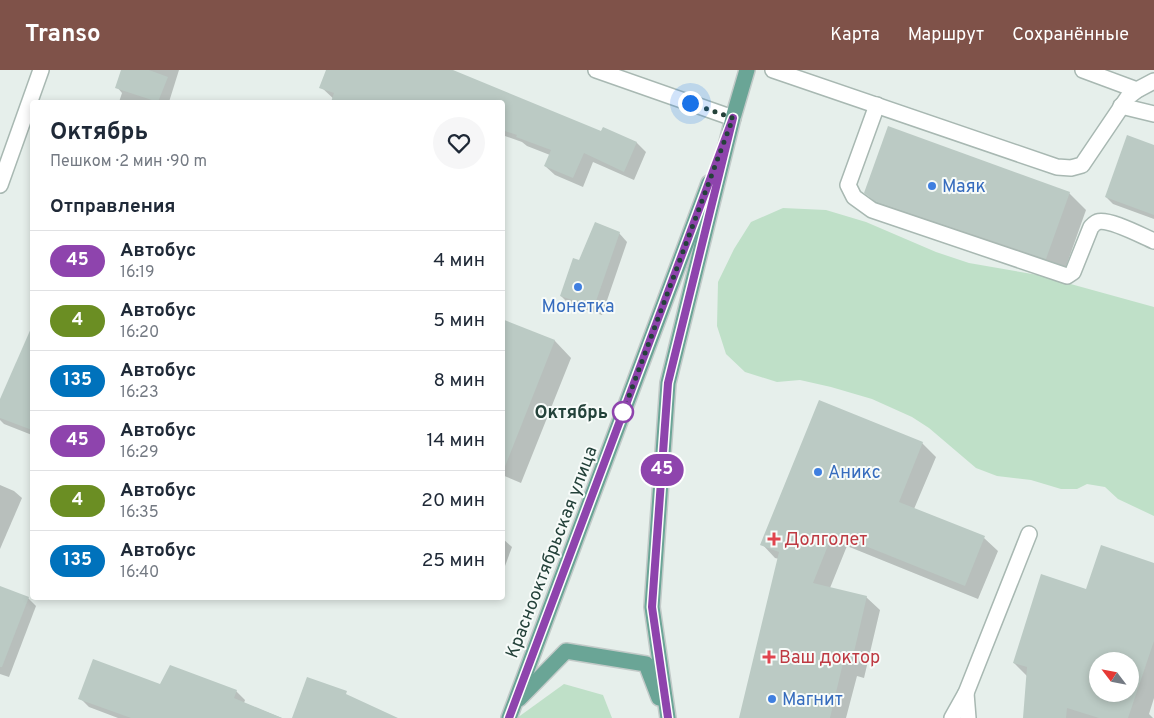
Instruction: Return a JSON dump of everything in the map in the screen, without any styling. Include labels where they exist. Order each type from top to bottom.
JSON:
[{"type":"main road","name":"Краснооктябрьская улица","points":[[668,718],[652,607],[668,383],[733,118],[747,70]]},
{"type":"main road","name":"Краснооктябрьская улица","points":[[511,711],[733,118]]},
{"type":"main road","points":[[511,711],[566,651],[646,664],[668,718]]},
{"type":"street","points":[[0,186],[40,70]]},
{"type":"street","points":[[596,70],[733,118]]},
{"type":"street","points":[[773,70],[1057,167],[1071,168],[1082,165],[1128,97],[1154,81]]},
{"type":"street","points":[[1083,70],[1137,90]]},
{"type":"street","points":[[877,105],[848,185],[851,194],[872,210],[1067,276],[1073,272],[1091,227],[1097,222],[1113,224],[1154,242]]},
{"type":"street","points":[[1121,106],[1154,114]]},
{"type":"street","points":[[952,718],[966,693],[1030,534]]},
{"type":"street","points":[[966,693],[968,718]]},
{"type":"green space","points":[[783,208],[826,210],[866,222],[936,252],[969,263],[1038,275],[1154,307],[1154,516],[1118,499],[1105,487],[1087,484],[1077,489],[1061,489],[1031,480],[997,476],[976,468],[929,428],[912,417],[872,399],[800,380],[777,382],[745,372],[726,354],[717,326],[718,282],[734,249],[751,222]]},
{"type":"green space","points":[[564,684],[603,695],[612,718],[517,718]]},
{"type":"building","points":[[121,70],[149,70],[168,77],[159,100],[152,100],[115,88]]},
{"type":"building","points":[[326,70],[453,70],[601,131],[603,127],[637,142],[624,172],[584,153],[573,178],[544,166],[551,150],[505,131],[505,100],[332,100],[334,93],[319,88]]},
{"type":"building","points":[[888,126],[1070,192],[1046,259],[876,202],[864,193]]},
{"type":"building","points":[[1127,135],[1154,145],[1154,215],[1105,197]]},
{"type":"building","points":[[595,222],[620,232],[594,307],[560,296],[573,258],[579,260]]},
{"type":"building","points":[[505,320],[555,340],[505,466]]},
{"type":"building","points":[[30,331],[30,429],[0,418],[0,399]]},
{"type":"building","points":[[819,400],[923,442],[899,502],[985,536],[965,586],[833,533],[813,583],[867,596],[851,665],[843,663],[830,718],[739,718],[779,552],[760,545]]},
{"type":"building","points":[[1101,545],[1154,563],[1154,641],[1139,685],[1139,652],[1089,652],[1089,702],[1133,702],[1128,718],[1099,718],[1067,708],[1066,718],[1023,718],[1027,667],[1013,663],[1041,574],[1086,589]]},
{"type":"building","points":[[0,586],[29,597],[2,667],[0,667]]},
{"type":"building","points":[[93,659],[160,684],[170,665],[237,690],[234,698],[282,718],[131,718],[78,699]]},
{"type":"building","points":[[307,677],[347,691],[346,694],[398,718],[292,718]]},
{"type":"bus line","name":"45","points":[[509,718],[733,118],[668,383],[652,607],[668,718]]},
{"type":"place","name":"Маяк","points":[[932,186]]},
{"type":"place","name":"Монетка","points":[[578,287]]},
{"type":"place","name":"Октябрь","points":[[623,412]]},
{"type":"place","name":"Аникс","points":[[818,472]]},
{"type":"place","name":"Долголет","points":[[774,539]]},
{"type":"place","name":"Ваш доктор","points":[[769,657]]},
{"type":"place","name":"Магнит","points":[[772,699]]},
{"type":"route","points":[[623,412],[733,118],[690,103]]}]
